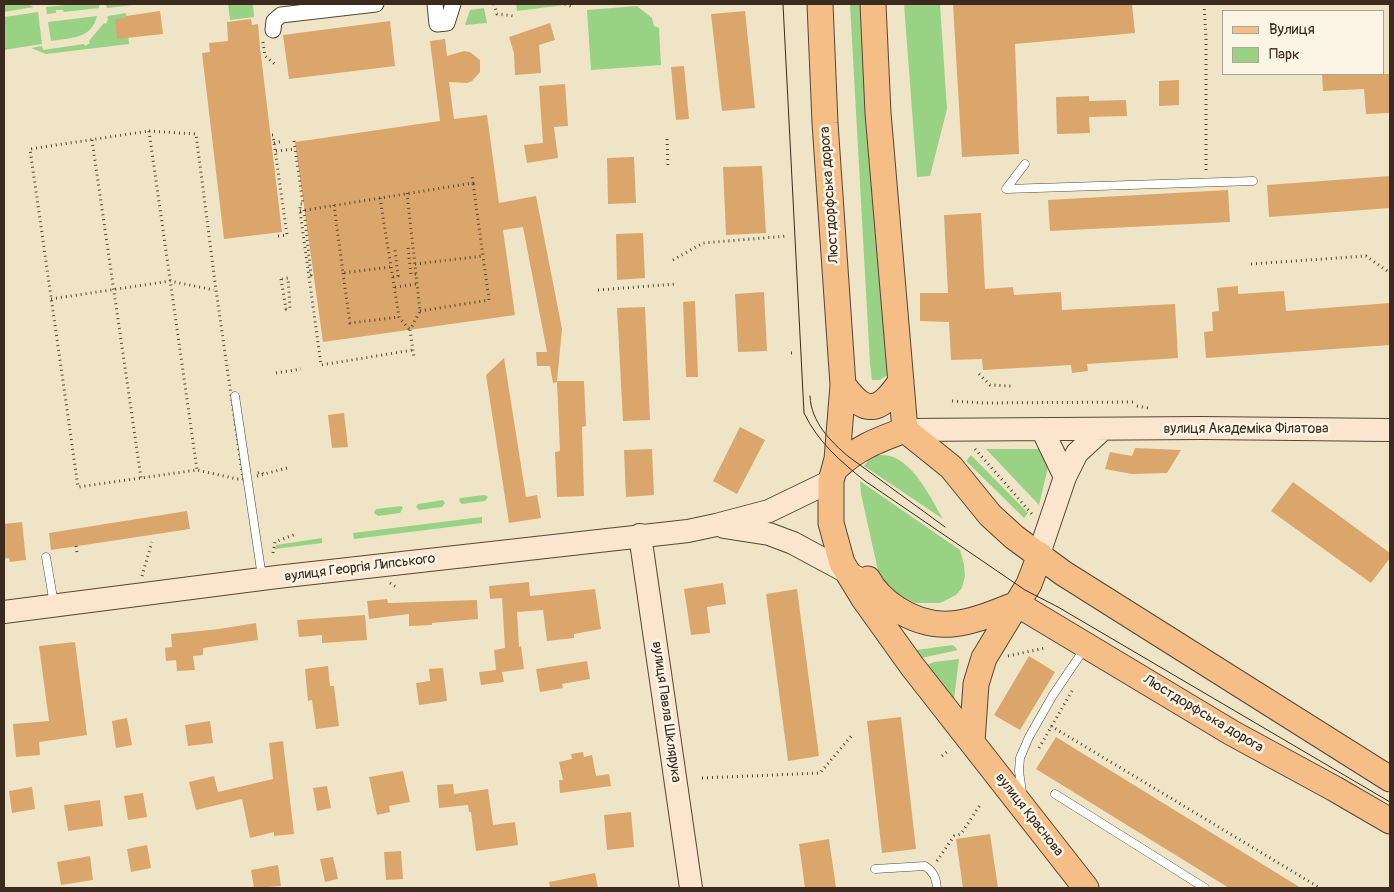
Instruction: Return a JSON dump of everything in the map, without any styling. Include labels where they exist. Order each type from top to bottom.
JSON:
[{"type":"main road","name":"Люстдорфська дорога","points":[[820,4],[825,123],[843,386],[838,469],[831,524],[842,563],[848,572]]},
{"type":"main road","points":[[873,4],[878,113],[905,430],[951,467],[990,514],[1014,537],[1063,573],[1390,780]]},
{"type":"main road","points":[[843,386],[860,403],[871,407],[880,405],[888,399],[901,381]]},
{"type":"main road","points":[[905,430],[870,442],[838,469],[843,522],[855,554],[871,585],[887,602],[908,616],[928,624],[955,624],[982,618],[1024,592]]},
{"type":"main road","points":[[972,742],[976,684],[984,658],[1024,592],[1040,555]]},
{"type":"main road","name":"вулиця Краснова","points":[[848,572],[864,599],[912,666],[1086,888]]},
{"type":"main road","name":"Люстдорфська дорога","points":[[1024,592],[1088,644],[1232,733],[1336,789],[1390,821]]},
{"type":"street","points":[[268,33],[274,21],[281,15],[376,4]]},
{"type":"street","points":[[435,4],[438,24],[446,23],[453,4]]},
{"type":"street","name":"вулиця Академіка Філатова","points":[[905,430],[1202,428],[1390,430]]},
{"type":"street","points":[[1042,429],[1065,478]]},
{"type":"street","points":[[1040,555],[1065,478],[1077,453],[1103,429]]},
{"type":"street","name":"вулиця Георгія Липського","points":[[4,612],[262,579],[688,531],[716,526],[769,511],[838,469]]},
{"type":"street","name":"вулиця Георгія Липського","points":[[716,526],[769,534],[793,543],[871,585]]},
{"type":"street","name":"вулиця Павла Шклярука","points":[[640,535],[691,888]]},
{"type":"lane","points":[[1024,164],[1006,188],[1253,181]]},
{"type":"lane","points":[[235,396],[262,579]]},
{"type":"lane","points":[[46,557],[54,606]]},
{"type":"lane","points":[[1025,810],[1019,771],[1020,758],[1029,737],[1056,690],[1088,644]]},
{"type":"lane","points":[[1055,794],[1205,888]]},
{"type":"lane","points":[[874,869],[925,866],[931,869],[938,888]]},
{"type":"path","points":[[494,4],[497,14],[514,16]]},
{"type":"path","points":[[565,4],[573,7]]},
{"type":"path","points":[[1204,4],[1206,39],[1206,182]]},
{"type":"path","points":[[268,33],[265,56],[276,65]]},
{"type":"path","points":[[149,131],[197,470]]},
{"type":"path","points":[[201,133],[149,131],[30,149],[78,487],[197,470],[237,479]]},
{"type":"path","points":[[196,134],[243,478]]},
{"type":"path","points":[[667,139],[668,168]]},
{"type":"path","points":[[92,140],[140,478]]},
{"type":"path","points":[[294,141],[303,204],[300,204],[308,275],[321,365],[413,350]]},
{"type":"path","points":[[278,236],[287,235],[276,151],[274,151],[273,143],[283,142]]},
{"type":"path","points":[[276,151],[295,149]]},
{"type":"path","points":[[420,310],[489,300],[472,175]]},
{"type":"path","points":[[302,210],[473,182]]},
{"type":"path","points":[[407,193],[420,310],[410,330]]},
{"type":"path","points":[[380,198],[400,317],[410,330],[414,357]]},
{"type":"path","points":[[334,205],[350,324],[400,317]]},
{"type":"path","points":[[673,260],[703,243],[787,236]]},
{"type":"path","points":[[408,248],[412,274],[416,274]]},
{"type":"path","points":[[393,277],[398,276],[395,250]]},
{"type":"path","points":[[415,264],[483,256]]},
{"type":"path","points":[[1251,264],[1366,256],[1390,273]]},
{"type":"path","points":[[343,273],[391,266]]},
{"type":"path","points":[[288,278],[290,308],[286,309],[282,279],[288,278]]},
{"type":"path","points":[[51,299],[170,281],[214,290]]},
{"type":"path","points":[[394,288],[417,284]]},
{"type":"path","points":[[598,290],[676,284]]},
{"type":"path","points":[[276,373],[301,369]]},
{"type":"path","points":[[979,374],[990,385],[1011,386]]},
{"type":"path","points":[[952,401],[983,403],[1136,402]]},
{"type":"path","points":[[975,450],[1034,516]]},
{"type":"path","points":[[262,474],[287,468]]},
{"type":"path","points":[[273,553],[275,542],[296,534]]},
{"type":"path","points":[[144,568],[152,542]]},
{"type":"path","points":[[76,546],[77,553]]},
{"type":"path","points":[[1007,656],[1045,648]]},
{"type":"path","points":[[1034,756],[1072,692]]},
{"type":"path","points":[[1052,726],[1320,888]]},
{"type":"path","points":[[702,778],[820,773],[853,734]]},
{"type":"path","points":[[942,756],[947,752]]},
{"type":"path","points":[[931,869],[954,836],[961,834],[980,805]]},
{"type":"green space","points":[[4,4],[27,4],[34,7],[4,12]]},
{"type":"green space","points":[[76,4],[133,5],[107,8],[106,5],[99,5],[99,8],[64,12],[63,10],[56,10],[56,13],[47,14],[46,7]]},
{"type":"green space","points":[[228,4],[253,4],[254,17],[230,20]]},
{"type":"green space","points":[[516,4],[572,4],[517,11]]},
{"type":"green space","points":[[850,4],[866,4],[889,374],[880,380],[872,380],[870,364]]},
{"type":"green space","points":[[904,4],[940,4],[947,109],[930,176],[917,177]]},
{"type":"green space","points":[[637,6],[652,18],[654,26],[659,28],[661,65],[591,70],[587,10]]},
{"type":"green space","points":[[484,8],[487,23],[465,25],[470,10]]},
{"type":"green space","points":[[38,12],[42,44],[4,50],[4,17]]},
{"type":"green space","points":[[126,13],[129,44],[46,54],[31,48],[42,46],[43,50],[84,44],[85,46],[90,43],[89,41],[104,23],[106,24],[108,16]]},
{"type":"green space","points":[[97,16],[94,24],[85,33],[73,38],[51,41],[48,22]]},
{"type":"green space","points":[[986,449],[1040,449],[1050,459],[1039,505]]},
{"type":"green space","points":[[877,455],[893,457],[909,467],[928,493],[943,519],[864,466],[870,458]]},
{"type":"green space","points":[[971,455],[1028,513],[1024,518],[966,461]]},
{"type":"green space","points":[[860,481],[960,550],[965,576],[962,588],[956,595],[940,603],[915,603],[892,592],[879,575],[861,494]]},
{"type":"green space","points":[[485,495],[488,497],[485,501],[462,504],[459,501],[460,498]]},
{"type":"green space","points":[[443,500],[445,503],[442,507],[419,510],[416,507],[418,504]]},
{"type":"green space","points":[[401,506],[403,508],[400,513],[378,516],[374,513],[376,509]]},
{"type":"green space","points":[[482,517],[482,523],[354,539],[353,533]]},
{"type":"green space","points":[[322,538],[322,543],[275,549],[276,545]]},
{"type":"green space","points":[[953,645],[958,650],[912,660],[912,653],[916,650]]},
{"type":"green space","points":[[959,659],[952,702],[918,669],[934,662]]},
{"type":"building","points":[[953,4],[1132,4],[1135,33],[1015,44],[1019,154],[962,157]]},
{"type":"building","points":[[160,11],[163,34],[117,39],[115,19]]},
{"type":"building","points":[[745,11],[755,108],[722,111],[711,14]]},
{"type":"building","points":[[251,19],[252,25],[258,24],[282,232],[224,239],[202,53],[210,52],[209,43],[228,41],[227,22]]},
{"type":"building","points":[[390,21],[395,66],[289,79],[283,35]]},
{"type":"building","points":[[550,23],[555,40],[539,45],[541,73],[515,75],[514,53],[509,37]]},
{"type":"building","points":[[445,39],[447,56],[464,51],[470,52],[480,60],[480,72],[472,81],[467,83],[449,82],[454,119],[487,115],[499,203],[536,196],[562,329],[557,381],[584,381],[586,426],[582,427],[584,496],[557,497],[555,452],[560,451],[557,382],[553,383],[550,366],[537,366],[536,352],[547,352],[523,227],[503,230],[515,315],[323,342],[295,142],[440,121],[430,41]]},
{"type":"building","points":[[684,66],[689,119],[676,120],[671,67]]},
{"type":"building","points":[[1390,74],[1390,113],[1366,114],[1364,89],[1323,91],[1322,75]]},
{"type":"building","points":[[1179,80],[1179,105],[1159,106],[1159,81]]},
{"type":"building","points":[[565,84],[568,126],[554,127],[558,158],[527,163],[524,145],[543,143],[539,86]]},
{"type":"building","points":[[1089,96],[1089,101],[1126,100],[1127,116],[1089,117],[1090,133],[1057,134],[1056,97]]},
{"type":"building","points":[[634,157],[636,203],[608,204],[607,158]]},
{"type":"building","points":[[762,166],[766,233],[726,235],[723,167]]},
{"type":"building","points":[[1390,176],[1390,208],[1269,217],[1267,185]]},
{"type":"building","points":[[1228,190],[1230,222],[1050,231],[1048,200]]},
{"type":"building","points":[[981,213],[985,289],[1013,287],[1014,295],[1061,292],[1062,310],[1175,304],[1178,358],[1087,364],[1088,371],[1072,373],[1071,365],[983,370],[982,359],[951,360],[949,322],[920,321],[920,293],[948,293],[944,215]]},
{"type":"building","points":[[643,233],[645,278],[617,280],[616,234]]},
{"type":"building","points":[[1238,286],[1238,294],[1284,291],[1286,311],[1390,303],[1390,345],[1206,358],[1204,332],[1213,331],[1212,312],[1219,311],[1217,288]]},
{"type":"building","points":[[764,292],[767,351],[738,352],[735,294]]},
{"type":"building","points":[[695,301],[698,377],[686,377],[683,302]]},
{"type":"building","points":[[645,307],[650,420],[623,421],[617,308]]},
{"type":"building","points":[[504,358],[526,497],[537,495],[541,518],[509,523],[486,375]]},
{"type":"building","points":[[344,413],[348,447],[332,448],[328,415]]},
{"type":"building","points":[[740,427],[765,440],[737,494],[713,481]]},
{"type":"building","points":[[1135,448],[1181,450],[1167,473],[1132,474],[1105,469],[1110,452],[1132,456]]},
{"type":"building","points":[[652,449],[654,495],[626,497],[624,450]]},
{"type":"building","points":[[1293,482],[1390,553],[1390,558],[1371,583],[1271,511]]},
{"type":"building","points":[[187,511],[190,529],[51,550],[49,533]]},
{"type":"building","points":[[22,522],[26,560],[10,562],[9,558],[4,559],[4,524]]},
{"type":"building","points":[[529,582],[530,596],[595,589],[601,629],[574,634],[574,638],[547,641],[543,610],[517,612],[519,647],[521,646],[524,669],[502,672],[504,682],[481,685],[479,672],[496,670],[494,650],[505,648],[502,598],[490,599],[489,586]]},
{"type":"building","points":[[723,583],[726,604],[707,607],[710,633],[691,635],[684,589]]},
{"type":"building","points":[[797,589],[819,756],[788,761],[766,594]]},
{"type":"building","points":[[387,599],[388,603],[477,600],[478,619],[409,626],[409,614],[369,619],[367,601]]},
{"type":"building","points":[[365,615],[367,640],[322,643],[322,635],[299,637],[297,620]]},
{"type":"building","points":[[256,623],[258,640],[203,648],[203,655],[193,656],[195,670],[177,671],[176,660],[166,661],[165,648],[172,647],[171,634]]},
{"type":"building","points":[[75,642],[87,735],[39,742],[40,755],[16,757],[13,724],[49,721],[39,646]]},
{"type":"building","points":[[1029,656],[1055,672],[1020,730],[994,715]]},
{"type":"building","points":[[587,661],[590,679],[562,684],[563,688],[540,692],[536,669]]},
{"type":"building","points":[[328,666],[330,686],[334,686],[339,726],[316,729],[312,700],[308,701],[305,669]]},
{"type":"building","points":[[443,668],[447,701],[419,705],[416,683],[430,681],[429,669]]},
{"type":"building","points":[[901,717],[916,849],[882,853],[867,721]]},
{"type":"building","points":[[127,718],[132,745],[116,748],[112,721]]},
{"type":"building","points":[[210,721],[213,743],[188,746],[185,725]]},
{"type":"building","points":[[1056,737],[1301,888],[1229,888],[1036,769]]},
{"type":"building","points":[[283,741],[294,834],[274,836],[274,832],[250,838],[242,799],[196,810],[189,782],[214,776],[218,792],[273,779],[269,743]]},
{"type":"building","points":[[583,752],[584,757],[592,755],[596,776],[609,774],[611,786],[560,793],[559,780],[563,780],[559,762],[572,759],[571,754]]},
{"type":"building","points":[[403,771],[410,802],[389,806],[390,812],[377,815],[369,777]]},
{"type":"building","points":[[453,784],[454,794],[488,789],[493,825],[515,822],[518,845],[476,851],[471,812],[469,812],[468,805],[439,808],[437,785]]},
{"type":"building","points":[[327,786],[331,808],[317,811],[313,788]]},
{"type":"building","points":[[32,787],[35,809],[12,813],[9,791]]},
{"type":"building","points":[[143,793],[147,817],[128,820],[124,796]]},
{"type":"building","points":[[100,800],[103,826],[68,831],[64,805]]},
{"type":"building","points":[[631,812],[634,847],[607,850],[604,815]]},
{"type":"building","points":[[990,834],[998,888],[963,888],[956,839]]},
{"type":"building","points":[[829,839],[836,888],[805,888],[799,844]]},
{"type":"building","points":[[147,845],[151,868],[131,872],[127,849]]},
{"type":"building","points":[[401,851],[403,879],[386,880],[384,852]]},
{"type":"building","points":[[90,856],[93,880],[61,885],[57,862]]},
{"type":"building","points":[[333,857],[338,879],[325,882],[320,859]]},
{"type":"building","points":[[278,865],[281,886],[254,888],[251,870]]},
{"type":"building","points":[[595,873],[598,888],[550,888],[549,882]]},
{"type":"tram line","points":[[783,4],[804,413],[816,433],[838,458],[865,481],[1025,590],[1058,607],[1390,802]]},
{"type":"tram line","points":[[810,396],[811,405],[818,423],[835,444],[849,457],[945,527]]}]
